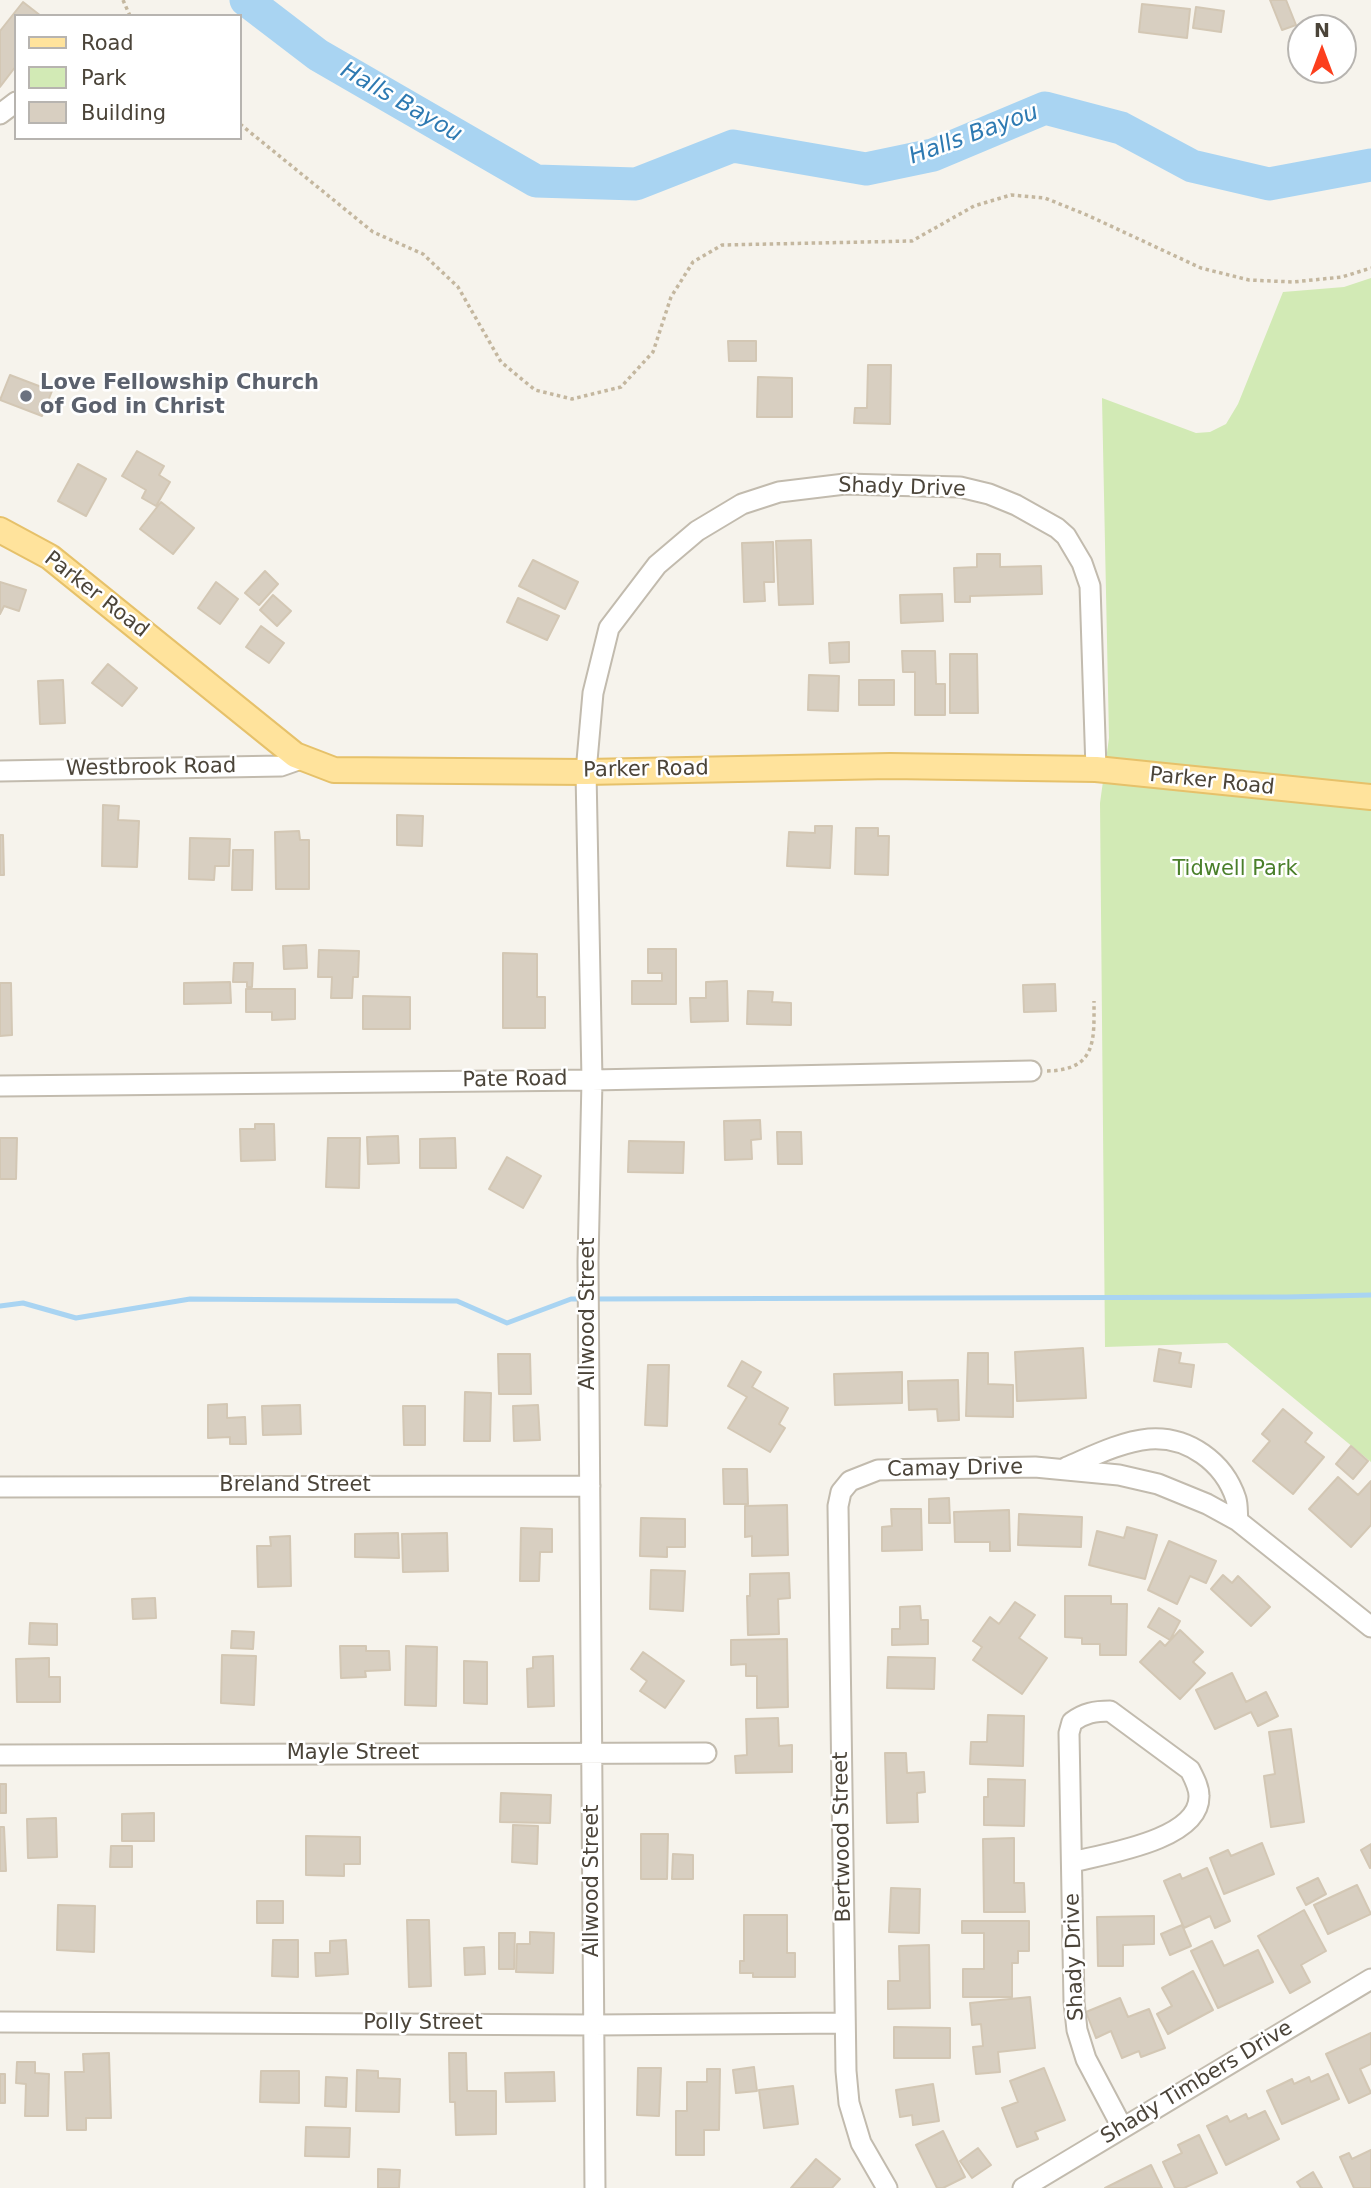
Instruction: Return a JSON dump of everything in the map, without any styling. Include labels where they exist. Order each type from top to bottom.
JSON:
[{"type":"main road","name":"Parker Road","points":[[0,530],[50,557],[291,763],[334,770],[586,772],[890,766],[1096,769],[1371,797]]},
{"type":"street","name":"Shady Drive","points":[[743,504],[779,492],[845,484],[960,487],[989,494],[1016,505],[1057,528],[1074,546],[1090,586],[1096,769]]},
{"type":"street","name":"Allwood Street","points":[[595,2188],[588,1261],[592,1080],[586,772],[593,693],[610,628],[657,565],[698,531],[743,504]]},
{"type":"street","name":"Westbrook Road","points":[[0,771],[291,763]]},
{"type":"street","name":"Pate Road","points":[[0,1086],[592,1080],[1031,1071]]},
{"type":"street","name":"Camay Drive","points":[[1062,1469],[1119,1446],[1150,1439],[1181,1442],[1206,1455],[1223,1474],[1236,1500],[1238,1521]]},
{"type":"street","name":"Camay Drive","points":[[850,1481],[878,1470],[1035,1467],[1119,1475],[1158,1485],[1207,1504],[1238,1521],[1371,1627]]},
{"type":"street","name":"Bertwood Street","points":[[850,1481],[841,1492],[838,1506],[846,2071],[849,2103],[862,2143],[887,2188]]},
{"type":"street","name":"Breland Street","points":[[0,1487],[590,1486]]},
{"type":"street","name":"Shady Drive","points":[[1072,1862],[1144,1844],[1171,1833],[1188,1822],[1196,1810],[1199,1797],[1190,1770],[1110,1711],[1081,1715],[1072,1722],[1069,1733],[1074,2002],[1077,2030],[1086,2059],[1122,2127]]},
{"type":"street","name":"Mayle Street","points":[[0,1755],[706,1753]]},
{"type":"street","name":"Shady Timbers Drive","points":[[1023,2188],[1371,1979]]},
{"type":"street","name":"Polly Street","points":[[0,2022],[594,2025],[845,2023]]},
{"type":"path","points":[[242,126],[373,232],[423,254],[458,287],[501,362],[535,390],[572,399],[621,387],[653,352],[671,297],[693,262],[722,246],[912,241],[974,206],[1012,195],[1045,198],[1201,268],[1249,280],[1293,282],[1342,277],[1371,268]]},
{"type":"path","points":[[1031,1071],[1062,1071],[1080,1063],[1087,1056],[1094,1038],[1094,1001]]},
{"type":"green space","name":"Tidwell Park","points":[[1371,278],[1371,1462],[1227,1343],[1105,1347],[1100,803],[1109,738],[1102,398],[1196,433],[1210,432],[1226,424],[1238,404],[1283,292],[1344,287]]},
{"type":"building","points":[[1270,0],[1286,0],[1292,14],[1287,14],[1287,28],[1282,30]]},
{"type":"building","points":[[23,2],[38,14],[14,14],[14,69],[0,87],[0,31]]},
{"type":"building","points":[[1142,4],[1190,9],[1187,38],[1139,32]]},
{"type":"building","points":[[1196,7],[1224,11],[1221,32],[1193,28]]},
{"type":"building","points":[[728,341],[756,341],[756,361],[729,361]]},
{"type":"building","points":[[868,365],[891,365],[890,424],[854,423],[855,408],[867,408]]},
{"type":"building","name":"Love Fellowship Church of God in Christ","points":[[10,375],[52,391],[42,416],[0,400]]},
{"type":"building","points":[[758,377],[792,378],[792,417],[757,417]]},
{"type":"building","points":[[137,451],[164,466],[159,475],[170,482],[156,506],[142,498],[146,490],[122,476]]},
{"type":"building","points":[[78,464],[106,479],[86,516],[58,501]]},
{"type":"building","points":[[161,502],[194,528],[173,554],[140,529]]},
{"type":"building","points":[[811,540],[813,604],[779,605],[776,541]]},
{"type":"building","points":[[773,542],[774,582],[764,582],[765,601],[744,602],[742,543]]},
{"type":"building","points":[[977,554],[1000,554],[1000,567],[1041,566],[1042,594],[970,596],[970,602],[955,602],[954,568],[977,567]]},
{"type":"building","points":[[533,560],[578,582],[565,609],[519,586]]},
{"type":"building","points":[[265,571],[278,584],[259,605],[245,593]]},
{"type":"building","points":[[0,582],[26,590],[19,611],[4,606],[0,614]]},
{"type":"building","points":[[216,582],[238,599],[220,624],[198,608]]},
{"type":"building","points":[[942,594],[943,621],[901,623],[900,595]]},
{"type":"building","points":[[273,595],[291,611],[277,626],[260,610]]},
{"type":"building","points":[[518,598],[559,616],[547,640],[507,622]]},
{"type":"building","points":[[261,626],[284,643],[269,663],[246,647]]},
{"type":"building","points":[[849,642],[849,662],[830,663],[829,643]]},
{"type":"building","points":[[902,651],[935,651],[936,684],[945,684],[945,715],[915,715],[915,672],[903,672]]},
{"type":"building","points":[[950,654],[977,654],[978,713],[950,713]]},
{"type":"building","points":[[108,664],[137,688],[122,706],[92,683]]},
{"type":"building","points":[[809,675],[839,676],[838,711],[808,710]]},
{"type":"building","points":[[63,680],[65,723],[40,724],[38,681]]},
{"type":"building","points":[[859,680],[894,680],[894,705],[859,705]]},
{"type":"building","points":[[103,805],[119,806],[118,820],[139,821],[137,867],[102,866]]},
{"type":"building","points":[[397,815],[423,816],[422,846],[397,845]]},
{"type":"building","points":[[815,826],[832,826],[830,868],[787,866],[789,832],[815,833]]},
{"type":"building","points":[[856,828],[878,828],[878,836],[889,836],[888,875],[855,874]]},
{"type":"building","points":[[299,831],[300,840],[309,840],[309,889],[276,889],[275,832]]},
{"type":"building","points":[[0,835],[3,835],[4,875],[0,875]]},
{"type":"building","points":[[190,838],[230,839],[229,866],[215,866],[214,880],[189,879]]},
{"type":"building","points":[[233,850],[253,850],[252,890],[232,890]]},
{"type":"building","points":[[306,945],[307,968],[284,969],[283,946]]},
{"type":"building","points":[[648,949],[676,949],[676,1004],[632,1004],[632,981],[662,981],[662,973],[648,973]]},
{"type":"building","points":[[319,950],[359,951],[358,977],[353,977],[352,998],[331,998],[332,977],[318,977]]},
{"type":"building","points":[[503,953],[537,954],[537,997],[545,997],[545,1028],[503,1028]]},
{"type":"building","points":[[234,963],[253,963],[252,987],[247,987],[247,982],[233,982]]},
{"type":"building","points":[[727,981],[728,1021],[691,1022],[690,998],[706,998],[706,982]]},
{"type":"building","points":[[230,982],[231,1003],[184,1004],[184,983]]},
{"type":"building","points":[[0,983],[11,983],[12,1035],[0,1036]]},
{"type":"building","points":[[1055,984],[1056,1011],[1024,1012],[1023,985]]},
{"type":"building","points":[[246,989],[295,989],[295,1019],[272,1020],[272,1012],[246,1012]]},
{"type":"building","points":[[748,991],[773,992],[772,1002],[791,1003],[791,1025],[747,1024]]},
{"type":"building","points":[[363,996],[410,997],[410,1029],[363,1029]]},
{"type":"building","points":[[760,1120],[761,1139],[751,1140],[752,1159],[725,1160],[724,1121]]},
{"type":"building","points":[[255,1124],[274,1124],[275,1160],[241,1161],[240,1129],[255,1129]]},
{"type":"building","points":[[777,1132],[801,1132],[802,1164],[778,1164]]},
{"type":"building","points":[[398,1136],[399,1163],[368,1164],[367,1137]]},
{"type":"building","points":[[0,1138],[17,1138],[16,1179],[0,1179]]},
{"type":"building","points":[[328,1138],[360,1138],[359,1188],[326,1187]]},
{"type":"building","points":[[455,1138],[456,1168],[420,1168],[420,1139]]},
{"type":"building","points":[[629,1141],[684,1142],[683,1173],[628,1172]]},
{"type":"building","points":[[507,1157],[541,1176],[523,1208],[489,1189]]},
{"type":"building","points":[[1083,1348],[1086,1398],[1017,1401],[1015,1352]]},
{"type":"building","points":[[1159,1349],[1181,1353],[1179,1363],[1194,1365],[1191,1387],[1154,1381]]},
{"type":"building","points":[[968,1353],[988,1353],[988,1384],[1013,1385],[1013,1417],[966,1416]]},
{"type":"building","points":[[498,1354],[530,1354],[531,1394],[499,1394]]},
{"type":"building","points":[[742,1361],[761,1372],[752,1387],[788,1408],[779,1424],[785,1428],[770,1452],[728,1428],[747,1397],[728,1386]]},
{"type":"building","points":[[648,1365],[669,1365],[667,1426],[645,1425]]},
{"type":"building","points":[[902,1372],[902,1403],[835,1405],[834,1374]]},
{"type":"building","points":[[958,1380],[959,1420],[938,1421],[937,1409],[909,1410],[908,1381]]},
{"type":"building","points":[[465,1392],[491,1393],[490,1441],[464,1441]]},
{"type":"building","points":[[227,1404],[227,1418],[245,1417],[246,1444],[230,1444],[230,1437],[208,1438],[208,1405]]},
{"type":"building","points":[[300,1405],[301,1434],[263,1435],[262,1406]]},
{"type":"building","points":[[538,1405],[540,1440],[514,1441],[513,1406]]},
{"type":"building","points":[[403,1406],[425,1406],[425,1445],[404,1445]]},
{"type":"building","points":[[1283,1409],[1312,1433],[1305,1442],[1324,1457],[1293,1494],[1253,1461],[1270,1441],[1262,1434]]},
{"type":"building","points":[[1351,1446],[1368,1461],[1353,1479],[1336,1464]]},
{"type":"building","points":[[723,1469],[747,1469],[748,1504],[724,1504]]},
{"type":"building","points":[[1338,1477],[1358,1495],[1371,1481],[1371,1525],[1351,1547],[1309,1509]]},
{"type":"building","points":[[949,1498],[950,1523],[929,1523],[929,1499]]},
{"type":"building","points":[[787,1505],[788,1555],[752,1556],[752,1536],[745,1537],[745,1506]]},
{"type":"building","points":[[891,1509],[921,1509],[922,1550],[882,1551],[882,1527],[892,1526]]},
{"type":"building","points":[[1009,1510],[1010,1551],[990,1551],[990,1542],[955,1542],[954,1512]]},
{"type":"building","points":[[1019,1514],[1082,1517],[1081,1547],[1018,1545]]},
{"type":"building","points":[[641,1518],[685,1519],[685,1547],[667,1547],[667,1557],[640,1556]]},
{"type":"building","points":[[1127,1527],[1157,1535],[1145,1579],[1089,1565],[1097,1531],[1124,1538]]},
{"type":"building","points":[[521,1528],[552,1529],[552,1552],[540,1552],[539,1581],[520,1581]]},
{"type":"building","points":[[398,1533],[399,1558],[355,1557],[355,1534]]},
{"type":"building","points":[[447,1533],[448,1571],[403,1572],[402,1534]]},
{"type":"building","points":[[290,1536],[291,1586],[258,1587],[257,1546],[271,1546],[270,1537]]},
{"type":"building","points":[[1169,1541],[1216,1561],[1206,1583],[1190,1576],[1177,1604],[1148,1590]]},
{"type":"building","points":[[651,1570],[685,1571],[683,1611],[650,1609]]},
{"type":"building","points":[[789,1573],[790,1598],[778,1599],[779,1634],[748,1635],[747,1596],[750,1596],[750,1574]]},
{"type":"building","points":[[1223,1575],[1232,1583],[1238,1576],[1270,1607],[1251,1626],[1211,1589]]},
{"type":"building","points":[[1065,1596],[1111,1596],[1111,1604],[1127,1604],[1126,1655],[1100,1655],[1100,1644],[1082,1644],[1082,1638],[1065,1637]]},
{"type":"building","points":[[155,1598],[156,1618],[133,1619],[132,1599]]},
{"type":"building","points":[[1015,1602],[1035,1615],[1019,1638],[1047,1658],[1022,1694],[973,1660],[982,1647],[973,1641],[990,1617],[999,1624]]},
{"type":"building","points":[[920,1606],[921,1620],[928,1620],[928,1644],[892,1645],[892,1629],[900,1629],[900,1607]]},
{"type":"building","points":[[1159,1608],[1180,1621],[1170,1640],[1148,1627]]},
{"type":"building","points":[[30,1623],[57,1624],[57,1645],[29,1644]]},
{"type":"building","points":[[1180,1630],[1203,1652],[1193,1662],[1205,1673],[1180,1699],[1140,1662],[1160,1641],[1165,1646]]},
{"type":"building","points":[[232,1631],[254,1632],[253,1649],[231,1648]]},
{"type":"building","points":[[787,1639],[788,1707],[757,1708],[757,1676],[746,1676],[746,1664],[731,1665],[731,1640]]},
{"type":"building","points":[[340,1646],[366,1646],[366,1651],[389,1651],[390,1670],[365,1671],[366,1677],[341,1678]]},
{"type":"building","points":[[406,1646],[437,1647],[436,1706],[405,1705]]},
{"type":"building","points":[[643,1652],[684,1681],[665,1708],[640,1691],[647,1681],[631,1669]]},
{"type":"building","points":[[222,1655],[256,1656],[254,1705],[221,1703]]},
{"type":"building","points":[[553,1656],[554,1706],[528,1707],[527,1669],[533,1668],[533,1657]]},
{"type":"building","points":[[888,1657],[935,1658],[934,1689],[887,1688]]},
{"type":"building","points":[[49,1658],[49,1677],[60,1677],[60,1702],[17,1702],[16,1659]]},
{"type":"building","points":[[464,1661],[487,1662],[487,1704],[464,1703]]},
{"type":"building","points":[[1232,1673],[1246,1702],[1266,1692],[1278,1716],[1258,1726],[1251,1712],[1215,1729],[1196,1690]]},
{"type":"building","points":[[988,1715],[1024,1716],[1023,1766],[970,1764],[971,1742],[987,1742]]},
{"type":"building","points":[[778,1718],[779,1746],[792,1745],[792,1772],[736,1773],[735,1756],[747,1755],[746,1719]]},
{"type":"building","points":[[1291,1729],[1304,1822],[1271,1827],[1264,1776],[1275,1774],[1269,1732]]},
{"type":"building","points":[[885,1753],[906,1753],[907,1773],[924,1772],[925,1792],[917,1793],[918,1822],[887,1823]]},
{"type":"building","points":[[988,1779],[1025,1780],[1024,1826],[984,1825],[984,1797],[988,1797]]},
{"type":"building","points":[[0,1784],[6,1784],[6,1813],[0,1813]]},
{"type":"building","points":[[501,1793],[551,1795],[550,1823],[500,1822]]},
{"type":"building","points":[[154,1813],[154,1841],[122,1841],[122,1814]]},
{"type":"building","points":[[56,1818],[57,1857],[28,1858],[27,1819]]},
{"type":"building","points":[[513,1825],[538,1826],[537,1864],[512,1862]]},
{"type":"building","points":[[0,1827],[4,1827],[6,1871],[0,1871]]},
{"type":"building","points":[[641,1834],[668,1834],[667,1879],[641,1879]]},
{"type":"building","points":[[306,1836],[360,1837],[360,1864],[344,1864],[344,1876],[306,1875]]},
{"type":"building","points":[[1014,1838],[1014,1883],[1024,1883],[1025,1912],[984,1912],[983,1839]]},
{"type":"building","points":[[1262,1843],[1274,1874],[1224,1894],[1210,1858],[1228,1850],[1231,1856]]},
{"type":"building","points":[[1371,1844],[1371,1867],[1370,1868],[1361,1850]]},
{"type":"building","points":[[111,1846],[132,1846],[132,1867],[110,1867]]},
{"type":"building","points":[[673,1854],[693,1855],[693,1879],[672,1879]]},
{"type":"building","points":[[1207,1868],[1230,1921],[1215,1928],[1210,1916],[1184,1928],[1164,1881],[1180,1874],[1182,1879]]},
{"type":"building","points":[[1318,1878],[1326,1894],[1306,1905],[1297,1888]]},
{"type":"building","points":[[1357,1885],[1371,1914],[1328,1934],[1314,1905]]},
{"type":"building","points":[[891,1888],[920,1889],[919,1933],[889,1932]]},
{"type":"building","points":[[257,1901],[283,1901],[283,1923],[257,1923]]},
{"type":"building","points":[[58,1905],[95,1906],[94,1952],[57,1950]]},
{"type":"building","points":[[1304,1910],[1326,1951],[1301,1965],[1310,1982],[1290,1993],[1258,1936]]},
{"type":"building","points":[[744,1915],[787,1915],[787,1953],[795,1953],[795,1977],[753,1977],[753,1973],[740,1973],[740,1961],[744,1961]]},
{"type":"building","points":[[1154,1916],[1154,1944],[1123,1945],[1123,1966],[1098,1966],[1097,1917]]},
{"type":"building","points":[[407,1920],[429,1920],[431,1986],[409,1987]]},
{"type":"building","points":[[962,1921],[1029,1921],[1029,1951],[1018,1951],[1018,1963],[1012,1963],[1012,1997],[963,1997],[963,1969],[984,1969],[984,1933],[962,1933]]},
{"type":"building","points":[[1182,1925],[1191,1946],[1170,1955],[1161,1934]]},
{"type":"building","points":[[530,1932],[554,1933],[553,1973],[516,1972],[517,1944],[530,1944]]},
{"type":"building","points":[[499,1933],[515,1933],[514,1969],[499,1969]]},
{"type":"building","points":[[273,1940],[298,1940],[298,1977],[272,1976]]},
{"type":"building","points":[[346,1940],[348,1974],[316,1976],[315,1953],[330,1953],[330,1941]]},
{"type":"building","points":[[1212,1941],[1224,1966],[1258,1950],[1273,1982],[1218,2008],[1191,1951]]},
{"type":"building","points":[[929,1945],[930,2008],[888,2009],[888,1981],[900,1981],[899,1946]]},
{"type":"building","points":[[484,1947],[485,1974],[465,1975],[464,1948]]},
{"type":"building","points":[[1193,1971],[1213,2010],[1168,2034],[1157,2014],[1172,2006],[1162,1988]]},
{"type":"building","points":[[1030,1997],[1035,2048],[998,2052],[1000,2072],[976,2074],[973,2047],[983,2046],[981,2024],[972,2025],[970,2003]]},
{"type":"building","points":[[1120,1998],[1128,2017],[1149,2009],[1165,2048],[1141,2057],[1139,2051],[1122,2058],[1111,2031],[1096,2038],[1086,2012]]},
{"type":"building","points":[[894,2027],[950,2028],[950,2058],[894,2058]]},
{"type":"building","points":[[1371,2033],[1371,2064],[1360,2069],[1371,2093],[1349,2103],[1326,2054]]},
{"type":"building","points":[[109,2053],[111,2118],[86,2118],[86,2130],[67,2130],[65,2072],[84,2072],[83,2054]]},
{"type":"building","points":[[449,2053],[466,2053],[467,2091],[496,2091],[496,2134],[456,2135],[455,2102],[450,2102]]},
{"type":"building","points":[[17,2062],[35,2062],[35,2073],[49,2074],[48,2116],[25,2116],[26,2084],[16,2083]]},
{"type":"building","points":[[754,2067],[757,2091],[736,2093],[733,2070]]},
{"type":"building","points":[[638,2068],[661,2068],[659,2116],[637,2115]]},
{"type":"building","points":[[1044,2068],[1065,2120],[1035,2132],[1038,2139],[1017,2147],[1002,2108],[1018,2102],[1010,2081]]},
{"type":"building","points":[[707,2069],[720,2069],[719,2130],[704,2130],[704,2155],[676,2155],[676,2111],[687,2111],[687,2082],[707,2082]]},
{"type":"building","points":[[357,2070],[378,2071],[378,2078],[400,2079],[399,2112],[356,2111]]},
{"type":"building","points":[[261,2071],[299,2071],[299,2103],[260,2102]]},
{"type":"building","points":[[554,2072],[555,2101],[506,2102],[505,2073]]},
{"type":"building","points":[[0,2074],[5,2074],[5,2103],[0,2103]]},
{"type":"building","points":[[1328,2074],[1339,2099],[1282,2124],[1267,2091],[1292,2079],[1294,2084],[1309,2077],[1311,2082]]},
{"type":"building","points":[[326,2077],[347,2078],[346,2107],[325,2106]]},
{"type":"building","points":[[933,2084],[939,2121],[913,2125],[912,2115],[900,2117],[896,2090]]},
{"type":"building","points":[[793,2086],[798,2124],[764,2128],[759,2090]]},
{"type":"building","points":[[1265,2111],[1279,2139],[1226,2165],[1207,2126],[1227,2116],[1230,2122],[1246,2114],[1248,2119]]},
{"type":"building","points":[[306,2127],[350,2128],[349,2157],[305,2156]]},
{"type":"building","points":[[943,2131],[965,2177],[943,2188],[937,2188],[916,2145]]},
{"type":"building","points":[[1199,2135],[1217,2173],[1184,2188],[1175,2188],[1163,2162],[1182,2153],[1178,2145]]},
{"type":"building","points":[[978,2148],[991,2165],[972,2178],[960,2161]]},
{"type":"building","points":[[1371,2150],[1371,2188],[1354,2188],[1340,2157],[1349,2153],[1352,2159]]},
{"type":"building","points":[[816,2159],[840,2179],[832,2188],[791,2188]]},
{"type":"building","points":[[1151,2165],[1162,2188],[1105,2188]]},
{"type":"building","points":[[378,2169],[400,2170],[399,2188],[378,2188]]},
{"type":"building","points":[[1313,2172],[1322,2188],[1301,2188],[1297,2182]]},
{"type":"waterway","name":"Halls Bayou","points":[[246,0],[318,55],[536,181],[636,184],[733,146],[866,169],[933,155],[1045,108],[1121,128],[1192,166],[1269,184],[1371,165]]},
{"type":"waterway","points":[[592,1299],[1371,1295]]},
{"type":"waterway","points":[[0,1306],[23,1303],[76,1318],[190,1299],[457,1301],[507,1323],[571,1299],[583,1299]]},
{"type":"place","name":"Love Fellowship Church of God in Christ","points":[[26,396]]}]
